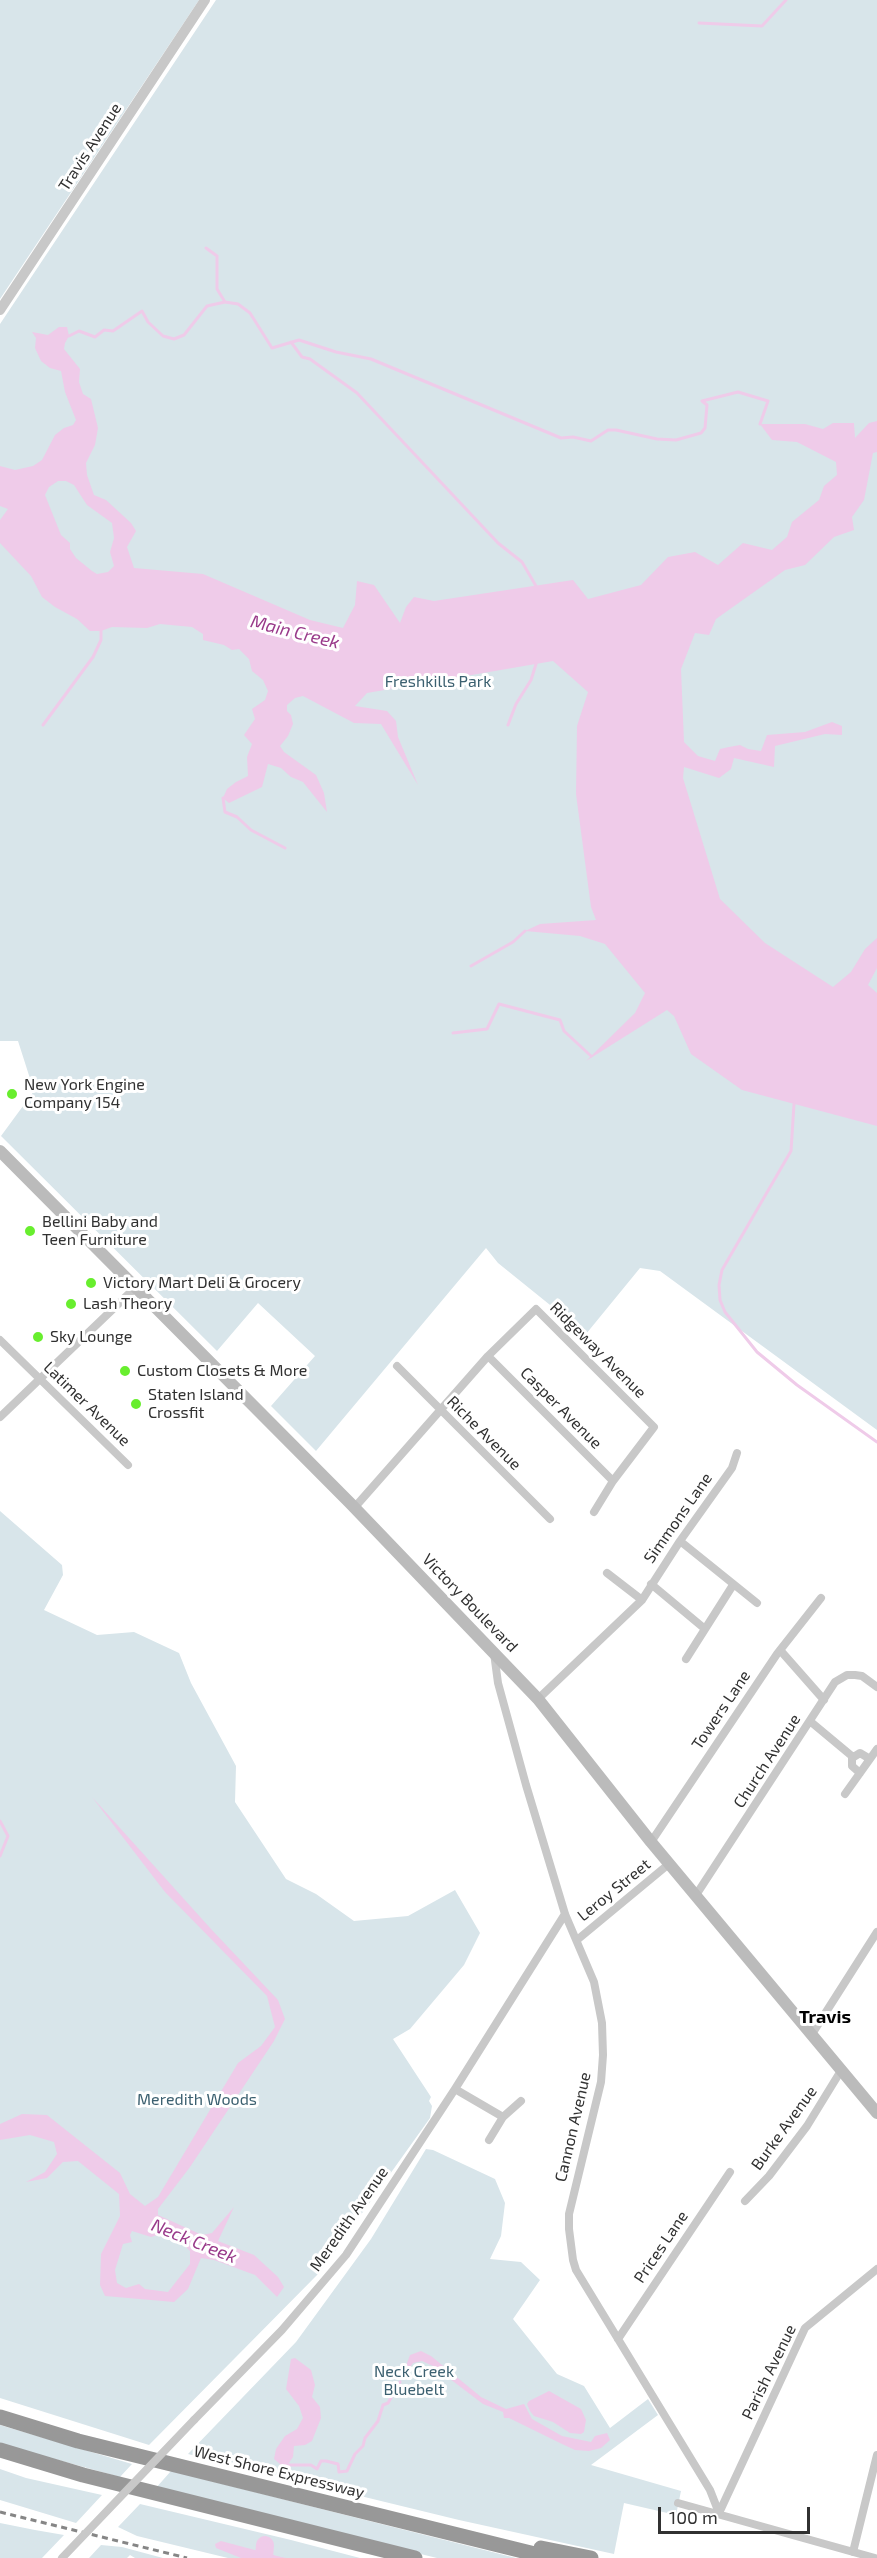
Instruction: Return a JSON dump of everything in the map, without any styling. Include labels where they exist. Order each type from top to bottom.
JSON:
[{"type":"highway","points":[[0,2410],[78,2441]]},
{"type":"highway","name":"West Shore Expressway","points":[[0,2417],[78,2441],[551,2558]]},
{"type":"highway","points":[[0,2450],[83,2475],[415,2558]]},
{"type":"highway","points":[[253,2484],[591,2558]]},
{"type":"main road","name":"Victory Boulevard","points":[[0,1151],[355,1508],[538,1699],[651,1842],[877,2113]]},
{"type":"street","name":"Travis Avenue","points":[[0,310],[205,0]]},
{"type":"street","points":[[0,1417],[136,1287]]},
{"type":"street","name":"Ridgeway Avenue","points":[[355,1508],[488,1356],[536,1309],[654,1427],[613,1481],[594,1512]]},
{"type":"street","name":"Latimer Avenue","points":[[0,1340],[128,1465]]},
{"type":"street","name":"Casper Avenue","points":[[488,1356],[613,1481]]},
{"type":"street","name":"Riche Avenue","points":[[397,1366],[550,1519]]},
{"type":"street","name":"Simmons Lane","points":[[538,1699],[642,1600],[680,1541],[732,1468],[737,1453]]},
{"type":"street","points":[[680,1541],[757,1603]]},
{"type":"street","points":[[607,1573],[642,1600]]},
{"type":"street","points":[[651,1584],[705,1629]]},
{"type":"street","points":[[687,1659],[733,1585]]},
{"type":"street","name":"Towers Lane","points":[[651,1842],[780,1650],[821,1598]]},
{"type":"street","points":[[780,1650],[824,1700]]},
{"type":"street","name":"Cannon Avenue","points":[[494,1651],[498,1683],[506,1716],[565,1914],[587,1962],[597,1993],[602,2023],[601,2082],[569,2214],[570,2244],[576,2270],[710,2490],[719,2513]]},
{"type":"street","name":"Church Avenue","points":[[696,1895],[835,1682],[847,1675],[862,1676],[877,1687]]},
{"type":"street","points":[[811,1722],[853,1757]]},
{"type":"street","points":[[844,1794],[877,1749]]},
{"type":"street","points":[[853,1757],[863,1754],[870,1759]]},
{"type":"street","points":[[853,1757],[852,1766],[860,1773]]},
{"type":"street","name":"Leroy Street","points":[[577,1940],[670,1863]]},
{"type":"street","name":"Meredith Avenue","points":[[62,2558],[282,2330],[346,2255],[455,2089],[565,1914]]},
{"type":"street","points":[[812,2034],[877,1932]]},
{"type":"street","name":"Burke Avenue","points":[[745,2201],[807,2126],[842,2069]]},
{"type":"street","points":[[455,2089],[503,2117]]},
{"type":"street","points":[[489,2140],[503,2117],[521,2101]]},
{"type":"street","name":"Prices Lane","points":[[618,2339],[730,2172]]},
{"type":"street","name":"Parish Avenue","points":[[719,2513],[805,2328],[877,2269]]},
{"type":"street","points":[[853,2552],[877,2455]]},
{"type":"street","points":[[678,2503],[875,2558]]},
{"type":"green space","points":[[0,0],[199,0],[0,299]]},
{"type":"green space","name":"Freshkills Park","points":[[216,0],[877,0],[877,1430],[660,1271],[640,1268],[586,1334],[498,1263],[486,1248],[316,1451],[271,1406],[315,1356],[258,1303],[217,1351],[1,1136],[34,1091],[18,1041],[0,1041],[0,324]]},
{"type":"green space","name":"Meredith Woods","points":[[0,1511],[62,1565],[63,1575],[44,1610],[97,1635],[134,1632],[179,1653],[191,1683],[236,1766],[235,1802],[286,1879],[316,1894],[354,1921],[408,1916],[455,1890],[480,1933],[464,1965],[410,2029],[393,2039],[431,2097],[429,2101],[432,2106],[430,2118],[320,2272],[149,2445],[0,2398]]},
{"type":"green space","name":"Neck Creek Bluebelt","points":[[426,2149],[433,2150],[495,2179],[505,2203],[501,2236],[490,2259],[521,2262],[540,2280],[513,2319],[557,2374],[584,2386],[610,2428],[648,2399],[658,2415],[591,2465],[681,2491],[676,2515],[624,2503],[614,2554],[459,2520],[188,2454],[296,2342],[371,2239]]},
{"type":"green space","points":[[0,2425],[132,2464],[120,2477],[0,2444]]},
{"type":"green space","points":[[0,2469],[26,2478],[102,2495],[76,2523],[0,2500]]},
{"type":"green space","points":[[171,2471],[516,2558],[437,2558],[155,2489]]},
{"type":"green space","points":[[140,2504],[360,2558],[228,2558],[137,2536],[118,2527]]},
{"type":"green space","points":[[0,2523],[64,2535],[42,2558],[0,2558]]},
{"type":"green space","points":[[101,2545],[122,2547],[163,2558],[135,2558],[130,2555],[127,2558],[89,2558]]},
{"type":"water","name":"Main Creek","points":[[59,327],[67,327],[69,336],[64,349],[80,369],[79,382],[83,394],[91,399],[98,428],[95,445],[86,463],[87,475],[94,495],[106,500],[131,523],[136,531],[127,547],[134,568],[203,574],[310,620],[343,628],[355,605],[357,581],[374,585],[400,623],[406,607],[414,597],[434,601],[573,580],[588,599],[641,585],[668,557],[695,552],[718,565],[743,543],[772,550],[787,537],[792,522],[819,500],[824,486],[837,475],[836,462],[797,442],[772,440],[760,424],[805,424],[823,429],[833,423],[854,423],[855,438],[869,423],[877,421],[877,452],[873,453],[864,500],[852,517],[854,530],[834,537],[805,565],[785,570],[716,619],[709,635],[695,633],[681,669],[684,742],[698,756],[715,761],[720,749],[729,747],[740,745],[761,751],[767,735],[805,732],[832,722],[842,726],[842,735],[825,734],[775,746],[774,767],[734,758],[731,769],[719,778],[684,767],[683,778],[720,899],[765,943],[833,987],[851,972],[865,949],[877,938],[877,968],[868,985],[877,993],[877,1126],[742,1090],[691,1054],[674,1016],[667,1010],[586,1061],[635,1013],[645,993],[605,944],[580,936],[525,931],[540,924],[596,920],[591,907],[576,794],[577,726],[588,692],[553,661],[367,693],[355,706],[387,711],[396,721],[398,737],[418,785],[381,724],[354,723],[303,696],[295,698],[287,705],[287,711],[291,715],[293,724],[288,736],[280,746],[284,752],[316,775],[324,793],[327,812],[303,782],[291,777],[281,768],[268,764],[262,787],[229,803],[223,798],[227,789],[248,776],[247,757],[252,744],[244,735],[255,719],[252,709],[265,700],[268,691],[263,680],[252,671],[249,659],[239,649],[232,650],[224,645],[203,640],[203,634],[192,627],[160,624],[147,628],[112,627],[101,631],[90,631],[77,619],[42,597],[31,576],[0,543],[0,520],[8,509],[0,506],[0,466],[15,470],[33,466],[42,460],[55,435],[73,425],[76,420],[65,392],[61,371],[50,368],[41,361],[35,348],[36,338],[32,332],[48,335]],"holes":[[[58,481],[66,481],[74,485],[87,505],[112,523],[114,538],[110,552],[114,566],[108,572],[97,574],[92,571],[76,558],[70,549],[70,543],[61,535],[45,495],[49,487]]]},
{"type":"water","points":[[92,1797],[278,2000],[285,2019],[274,2041],[190,2167],[158,2209],[158,2215],[202,2235],[212,2233],[234,2207],[218,2241],[254,2255],[278,2277],[284,2287],[277,2297],[255,2275],[214,2260],[201,2258],[188,2289],[174,2302],[105,2296],[100,2285],[101,2254],[120,2216],[119,2194],[78,2161],[63,2162],[47,2178],[26,2182],[45,2172],[57,2154],[54,2142],[30,2135],[0,2140],[0,2124],[22,2114],[47,2115],[120,2173],[130,2194],[145,2206],[158,2197],[238,2063],[261,2046],[275,2027],[267,1996],[165,1892]],"holes":[[[132,2231],[151,2237],[161,2234],[178,2239],[190,2251],[190,2264],[168,2292],[145,2289],[139,2284],[126,2288],[117,2283],[115,2270],[123,2244],[132,2242],[130,2235]]]},
{"type":"water","points":[[421,2351],[431,2356],[481,2397],[506,2409],[524,2404],[532,2419],[562,2436],[591,2442],[595,2436],[607,2433],[610,2440],[601,2448],[589,2451],[575,2450],[509,2418],[504,2418],[503,2412],[483,2404],[433,2366],[422,2361],[413,2363],[400,2382],[410,2355]]},
{"type":"water","points":[[295,2358],[311,2370],[315,2385],[312,2397],[320,2407],[321,2418],[312,2441],[305,2445],[294,2446],[293,2457],[284,2470],[281,2470],[280,2464],[274,2459],[276,2449],[285,2436],[297,2429],[303,2418],[299,2406],[286,2389],[291,2359]]},
{"type":"water","points":[[549,2391],[581,2409],[586,2420],[584,2432],[570,2433],[553,2422],[534,2416],[527,2404]]},
{"type":"water","points":[[221,2541],[286,2558],[241,2558],[216,2548],[215,2544]]},
{"type":"waterway","points":[[699,23],[762,26],[786,0]]},
{"type":"waterway","points":[[206,248],[217,256],[217,289],[225,302]]},
{"type":"waterway","points":[[69,336],[79,331],[95,337],[104,330],[113,331],[142,311],[148,322],[163,336],[174,339],[184,335],[207,306],[225,302],[238,304],[250,313],[272,348],[299,340],[336,352],[371,359],[561,438],[573,437],[591,441],[608,430],[616,430],[657,439],[676,440],[701,433],[705,428],[707,405],[702,401],[738,392],[768,401],[760,424]]},
{"type":"waterway","points":[[291,342],[302,357],[310,359],[357,393],[498,543],[522,562],[536,586]]},
{"type":"waterway","points":[[43,725],[93,657],[101,640],[101,628]]},
{"type":"waterway","points":[[508,725],[516,704],[531,680],[536,664]]},
{"type":"waterway","points":[[223,798],[225,812],[237,817],[251,830],[285,848]]},
{"type":"waterway","points":[[471,966],[513,942],[525,931]]},
{"type":"waterway","points":[[453,1033],[487,1029],[499,1004],[560,1020],[564,1031],[591,1056]]},
{"type":"waterway","points":[[794,1104],[791,1151],[722,1270],[719,1285],[720,1300],[725,1312],[757,1352],[797,1385],[877,1442]]},
{"type":"waterway","points":[[0,1821],[8,1836],[0,1856]]},
{"type":"waterway","points":[[285,2465],[311,2465],[317,2469],[321,2461],[326,2461],[338,2464],[339,2472],[347,2471],[355,2454],[363,2446],[365,2438],[378,2421],[383,2405],[388,2403],[400,2382]]},
{"type":"waterway","name":"Neck Creek","points":[[264,2558],[265,2545]]},
{"type":"railway","points":[[0,2512],[187,2558]]},
{"type":"place","name":"New York Engine Company 154","points":[[12,1094]]},
{"type":"place","name":"Bellini Baby and Teen Furniture","points":[[30,1231]]},
{"type":"place","name":"Victory Mart Deli & Grocery","points":[[91,1283]]},
{"type":"place","name":"Lash Theory","points":[[71,1304]]},
{"type":"place","name":"Sky Lounge","points":[[38,1337]]},
{"type":"place","name":"Custom Closets & More","points":[[125,1371]]},
{"type":"place","name":"Staten Island Crossfit","points":[[136,1404]]},
{"type":"district","name":"Travis","points":[[825,2017]]}]
